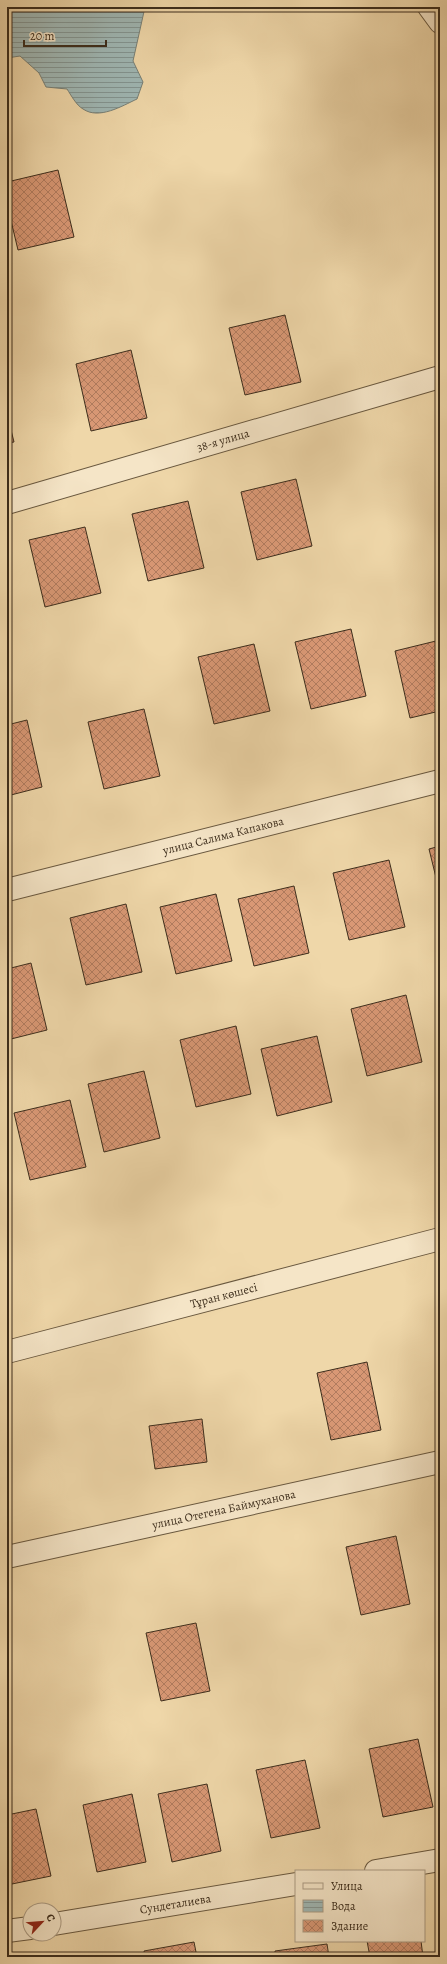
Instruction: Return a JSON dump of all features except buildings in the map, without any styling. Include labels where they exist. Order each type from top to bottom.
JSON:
[{"type":"street","points":[[428,7],[440,22]]},
{"type":"street","name":"38-я улица","points":[[7,503],[440,377]]},
{"type":"street","name":"улица Салима Капакова","points":[[7,890],[440,781]]},
{"type":"street","name":"Тұран көшесі","points":[[7,1352],[440,1239]]},
{"type":"street","name":"улица Отегена Баймуханова","points":[[7,1557],[440,1462]]},
{"type":"street","points":[[382,1870],[440,1860]]},
{"type":"street","name":"Сундеталиева","points":[[62,1923],[295,1884]]},
{"type":"street","points":[[7,1932],[22,1929]]},
{"type":"water","points":[[7,7],[145,7],[133,61],[143,82],[137,99],[110,111],[96,113],[89,112],[80,107],[67,89],[46,87],[39,73],[20,56],[7,58]]}]
